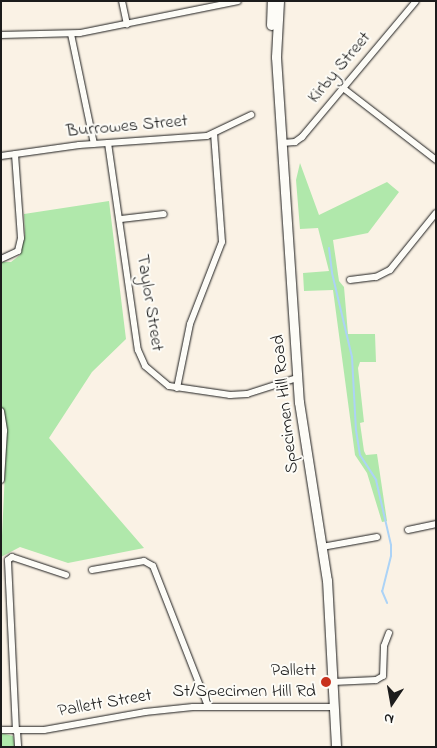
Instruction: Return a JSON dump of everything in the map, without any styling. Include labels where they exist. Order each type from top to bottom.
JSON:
[{"type":"main road","name":"Specimen Hill Road","points":[[272,1],[271,24],[276,57],[297,378],[329,598],[336,747]]},
{"type":"main road","name":"Specimen Hill Road","points":[[276,57],[278,1]]},
{"type":"street","points":[[122,1],[127,24]]},
{"type":"street","points":[[1,35],[71,34],[238,1]]},
{"type":"street","name":"Kirby Street","points":[[282,143],[298,140],[416,1]]},
{"type":"street","points":[[71,34],[94,144]]},
{"type":"street","points":[[343,88],[436,160]]},
{"type":"street","name":"Burrowes Street","points":[[1,156],[94,144],[214,134],[236,120],[252,115]]},
{"type":"street","points":[[176,388],[190,324],[222,242],[214,134]]},
{"type":"street","name":"Taylor Street","points":[[108,143],[121,219],[140,355],[156,378],[176,388],[240,395],[297,378]]},
{"type":"street","points":[[1,259],[18,251],[21,238],[15,154]]},
{"type":"street","points":[[350,280],[376,277],[390,270],[436,213]]},
{"type":"street","points":[[121,219],[164,214]]},
{"type":"street","points":[[1,411],[4,431],[1,480]]},
{"type":"street","points":[[408,530],[436,524]]},
{"type":"street","points":[[322,547],[377,537]]},
{"type":"street","points":[[18,747],[9,558],[66,574]]},
{"type":"street","points":[[92,570],[149,562],[153,566],[208,706]]},
{"type":"street","points":[[333,682],[376,680],[383,676],[384,646],[389,633]]},
{"type":"street","name":"Pallett Street","points":[[1,730],[44,730],[145,712],[208,706],[334,707]]},
{"type":"green space","points":[[300,163],[319,215],[387,182],[399,192],[368,233],[333,240],[339,281],[344,287],[348,334],[375,334],[376,362],[360,362],[358,368],[364,422],[360,423],[366,455],[377,454],[387,521],[382,522],[367,473],[355,455],[333,290],[304,291],[303,273],[329,271],[318,228],[300,229],[296,180]]},
{"type":"green space","points":[[109,201],[126,339],[92,372],[49,438],[144,548],[68,563],[20,547],[1,557],[7,429],[1,403],[1,262],[11,262],[20,255],[25,235],[24,214]]},
{"type":"green space","points":[[1,733],[13,736],[15,747],[1,747]]},
{"type":"waterway","points":[[329,248],[332,273],[352,357],[356,430],[360,455],[376,480],[391,545],[391,556],[382,591],[387,603]]},
{"type":"place","name":"Pallett St/Specimen Hill Rd","points":[[326,682]]}]
